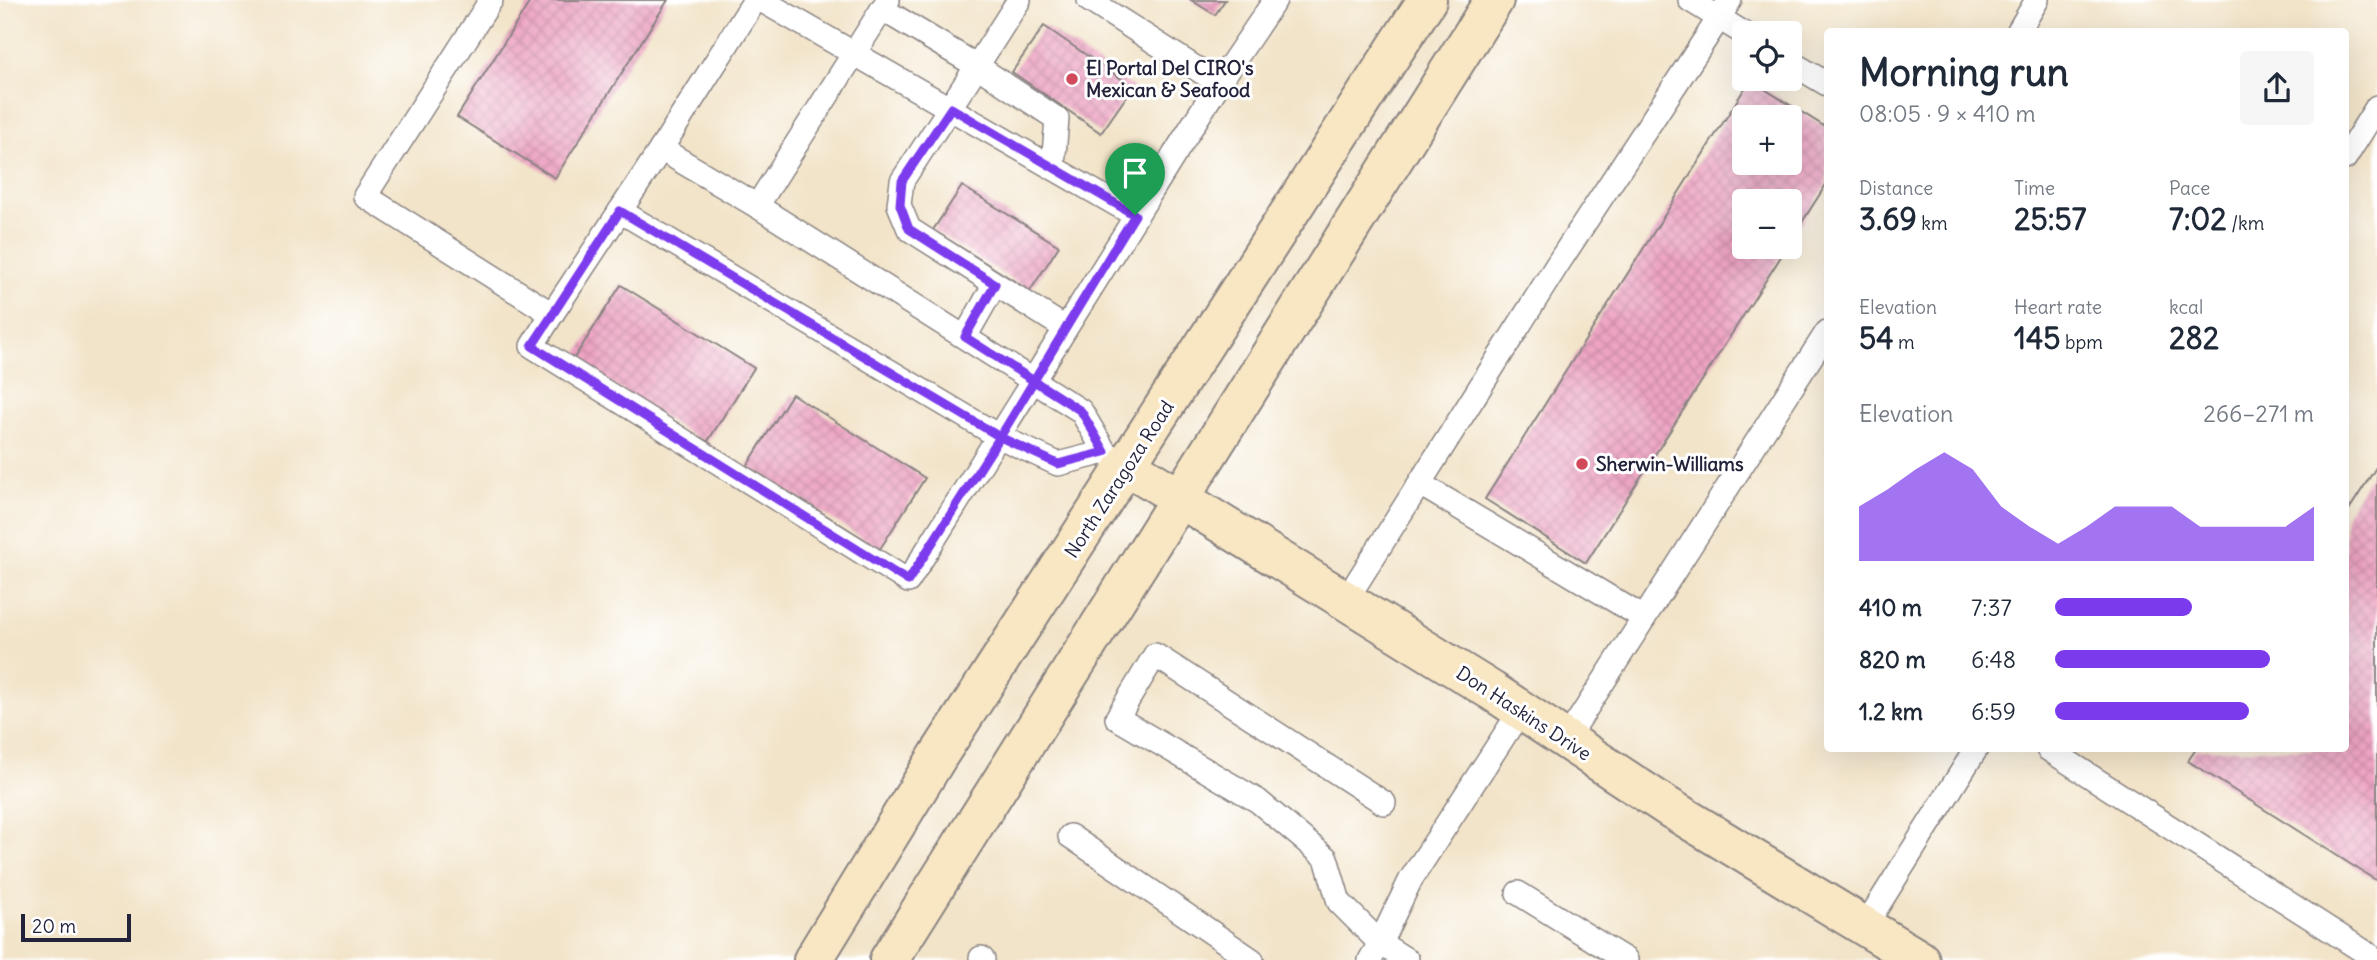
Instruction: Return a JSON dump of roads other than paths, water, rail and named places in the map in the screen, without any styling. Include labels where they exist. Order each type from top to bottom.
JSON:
[{"type":"main road","name":"North Zaragoza Road","points":[[813,960],[1117,459],[1427,0]]},
{"type":"main road","points":[[889,960],[1494,0]]},
{"type":"main road","name":"Don Haskins Drive","points":[[1117,459],[1521,710],[1668,807],[1920,960]]},
{"type":"lane","points":[[491,0],[365,196],[552,314]]},
{"type":"lane","points":[[755,0],[532,346],[908,581],[1000,437],[1135,215],[1275,0]]},
{"type":"lane","points":[[761,0],[1135,215]]},
{"type":"lane","points":[[1018,0],[902,181],[900,205],[909,229],[1065,328]]},
{"type":"lane","points":[[1088,0],[1219,83]]},
{"type":"lane","points":[[1346,600],[1557,265],[1724,9],[1690,0]]},
{"type":"lane","points":[[2020,28],[2037,0]]},
{"type":"lane","points":[[757,206],[885,5],[1057,119],[1053,166]]},
{"type":"lane","points":[[1802,69],[1824,82]]},
{"type":"lane","points":[[2349,152],[2377,107]]},
{"type":"lane","points":[[661,149],[757,206],[1081,411],[1117,459]]},
{"type":"lane","points":[[620,211],[1000,437],[1058,464],[1117,459]]},
{"type":"lane","points":[[965,337],[995,284]]},
{"type":"lane","points":[[1566,740],[1824,336]]},
{"type":"lane","points":[[1420,484],[1644,618]]},
{"type":"lane","points":[[1384,803],[1155,655],[1117,718],[1258,801],[1326,858],[1339,902],[1375,951],[1407,960]]},
{"type":"lane","points":[[1375,951],[1412,879],[1521,710]]},
{"type":"lane","points":[[1865,926],[1974,752]]},
{"type":"lane","points":[[2053,752],[2377,960]]},
{"type":"lane","points":[[1070,836],[1252,960]]},
{"type":"lane","points":[[1518,893],[1626,960]]},
{"type":"place","name":"El Portal Del CIRO's Mexican & Seafood","points":[[1072,79]]},
{"type":"place","name":"Sherwin-Williams","points":[[1582,464]]}]
